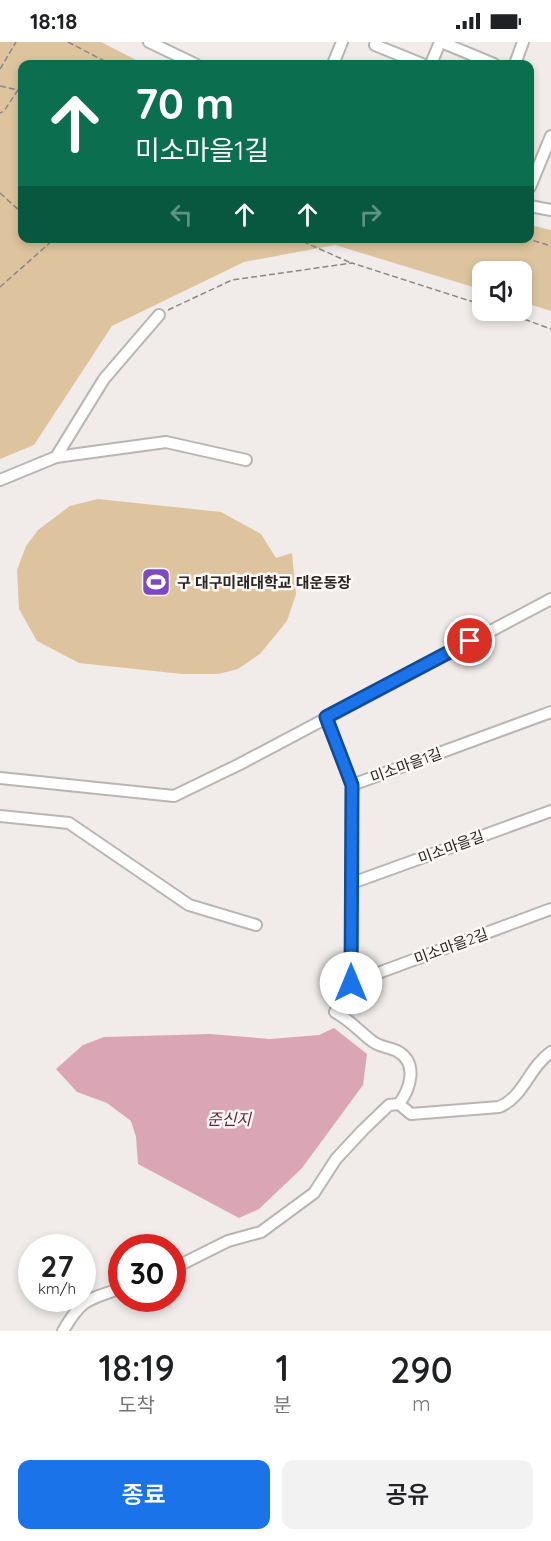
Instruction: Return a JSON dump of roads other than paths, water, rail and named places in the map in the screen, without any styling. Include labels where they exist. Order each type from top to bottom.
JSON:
[{"type":"street","points":[[149,42],[187,60]]},
{"type":"street","points":[[335,60],[342,42]]},
{"type":"street","points":[[376,42],[375,45],[412,60]]},
{"type":"street","points":[[433,60],[440,42],[484,60]]},
{"type":"street","points":[[516,60],[523,42]]},
{"type":"street","points":[[534,178],[551,136]]},
{"type":"street","points":[[534,207],[551,210]]},
{"type":"street","points":[[56,457],[104,379],[159,315]]},
{"type":"street","points":[[0,480],[56,457],[166,442],[246,459]]},
{"type":"street","points":[[0,778],[174,795],[551,599]]},
{"type":"street","name":"미소마을1길","points":[[351,983],[352,785],[551,712]]},
{"type":"street","points":[[326,717],[352,785]]},
{"type":"street","name":"미소마을길","points":[[352,883],[551,811]]},
{"type":"street","points":[[0,816],[69,823],[189,905],[256,925]]},
{"type":"street","name":"미소마을2길","points":[[351,983],[551,909]]},
{"type":"street","points":[[351,983],[335,1012],[350,1021],[372,1041],[398,1051],[407,1059],[411,1073],[409,1090],[399,1104]]},
{"type":"street","points":[[186,1262],[228,1241],[261,1232],[314,1193],[336,1159],[389,1105],[399,1104],[411,1114],[499,1107],[511,1102],[537,1063],[551,1052]]},
{"type":"street","points":[[63,1331],[79,1305],[92,1297],[108,1292]]},
{"type":"water","name":"준신지","points":[[334,1028],[367,1054],[363,1085],[302,1168],[259,1209],[239,1218],[138,1164],[136,1137],[131,1121],[107,1103],[77,1092],[56,1069],[83,1045],[104,1037],[210,1034],[270,1039],[319,1035]]},
{"type":"place","name":"구 대구미래대학교 대운동장","points":[[156,582]]}]
